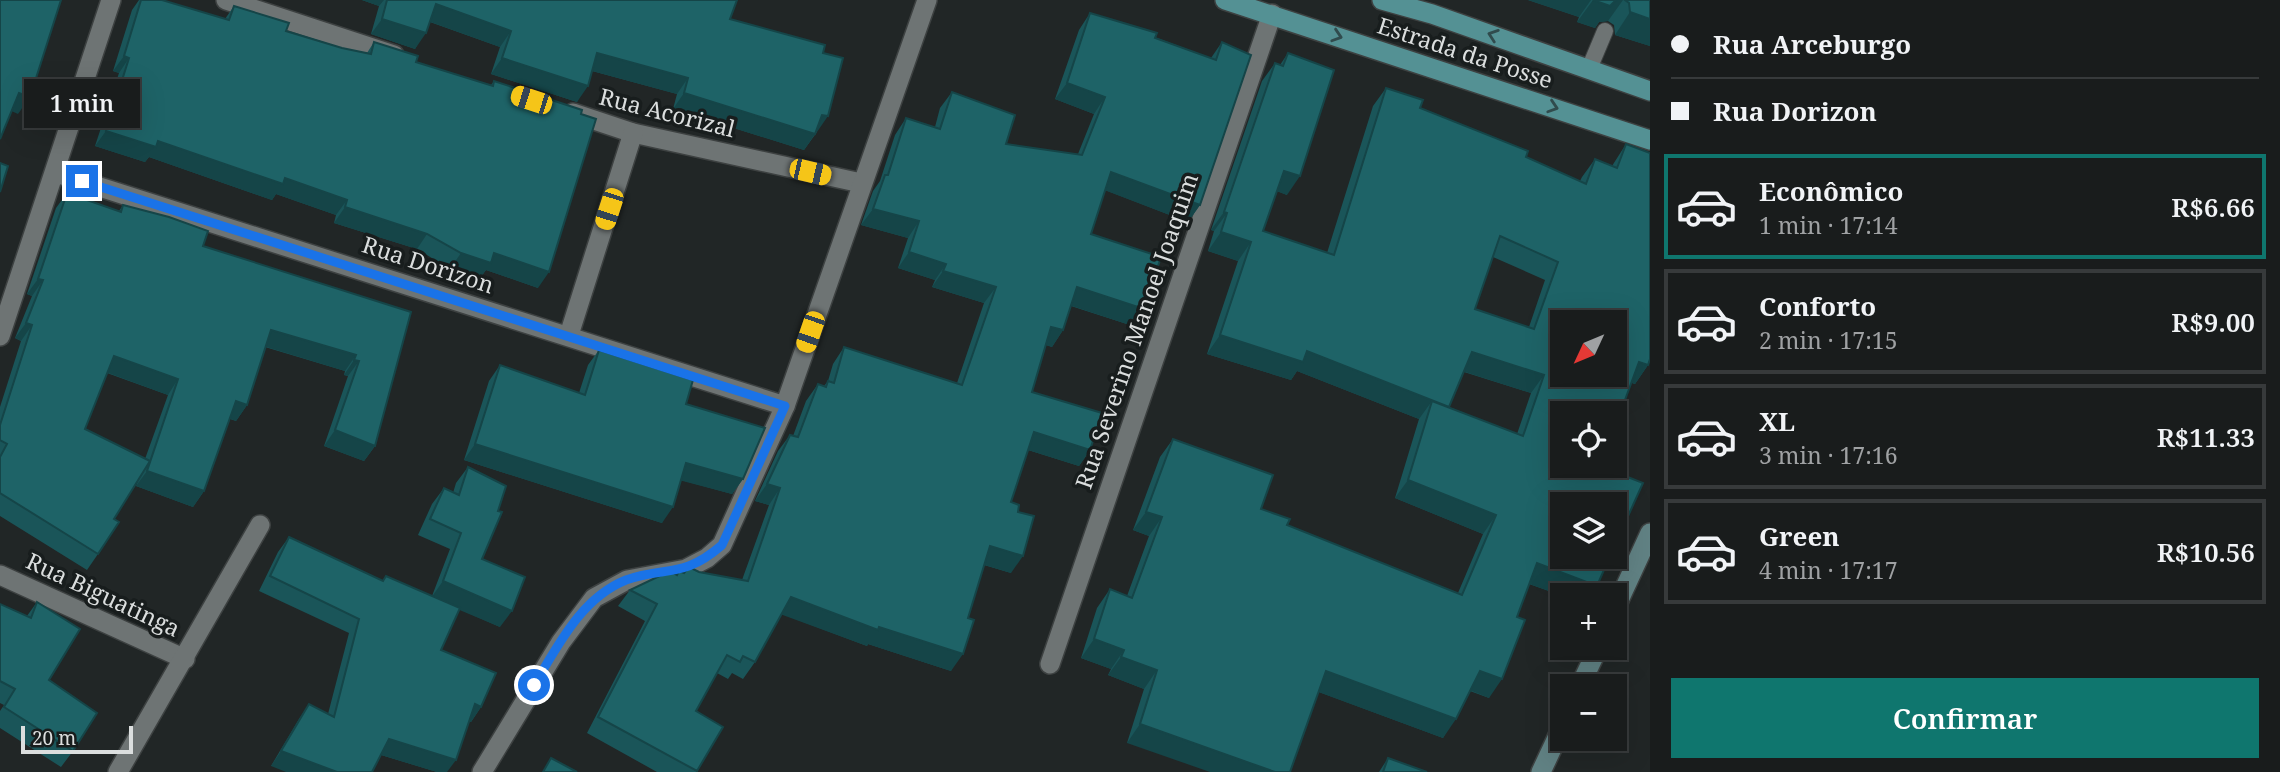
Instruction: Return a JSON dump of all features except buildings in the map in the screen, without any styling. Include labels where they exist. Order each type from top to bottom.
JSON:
[{"type":"main road","name":"Estrada da Posse","points":[[1225,0],[1650,140]]},
{"type":"main road","name":"Estrada da Posse","points":[[1382,0],[1434,7],[1650,90]]},
{"type":"main road","points":[[1627,583],[1650,533]]},
{"type":"main road","points":[[1541,772],[1551,751]]},
{"type":"street","points":[[0,335],[56,173],[111,0]]},
{"type":"street","points":[[226,0],[410,60]]},
{"type":"street","points":[[482,772],[561,642],[594,598],[627,580],[686,569],[707,558],[722,545],[785,406],[860,183],[927,0]]},
{"type":"street","name":"Rua Severino Manoel Joaquim","points":[[1050,664],[1272,14]]},
{"type":"street","name":"Rua Acorizal","points":[[554,107],[633,133],[860,183]]},
{"type":"street","points":[[569,335],[633,133]]},
{"type":"street","name":"Rua Dorizon","points":[[56,173],[785,406]]},
{"type":"street","points":[[118,772],[260,524]]},
{"type":"street","name":"Rua Biguatinga","points":[[0,575],[185,659]]},
{"type":"lane","points":[[1590,69],[1605,32]]},
{"type":"route","points":[[82,181],[785,406],[722,545],[707,558],[686,569],[627,580],[594,598],[561,642],[534,685]]}]
